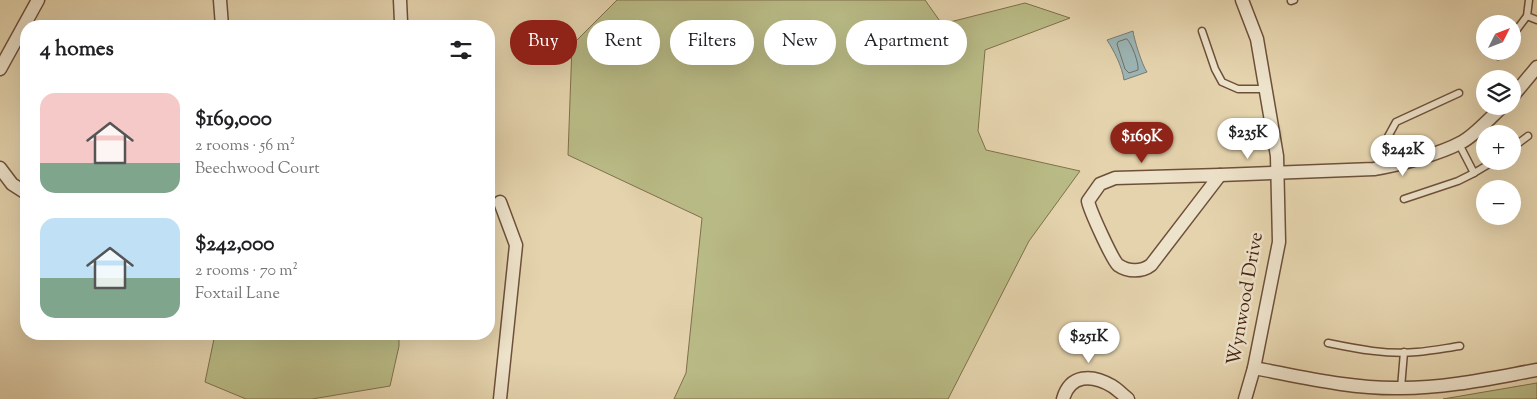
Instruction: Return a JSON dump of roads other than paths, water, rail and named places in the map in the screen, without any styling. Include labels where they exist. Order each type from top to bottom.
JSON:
[{"type":"street","points":[[27,20],[38,0]]},
{"type":"street","points":[[220,0],[222,20]]},
{"type":"street","points":[[400,0],[401,20]]},
{"type":"street","name":"Wynwood Drive","points":[[1242,0],[1257,39],[1278,156],[1279,242],[1254,368],[1245,399]]},
{"type":"street","points":[[0,69],[20,33]]},
{"type":"street","points":[[1521,88],[1537,67]]},
{"type":"street","points":[[1220,175],[1146,270],[1127,269],[1117,264],[1090,212],[1088,201],[1100,184],[1115,178],[1374,169],[1459,144],[1493,115]]},
{"type":"street","points":[[0,168],[12,184],[20,189]]},
{"type":"street","points":[[500,202],[516,245],[500,399]]},
{"type":"street","points":[[1254,368],[1334,384],[1401,388],[1467,383],[1537,370]]},
{"type":"street","points":[[1063,399],[1066,388],[1078,379],[1093,378],[1112,386],[1128,399]]},
{"type":"lane","points":[[1521,24],[1527,16],[1529,0]]},
{"type":"lane","points":[[1527,16],[1537,20]]},
{"type":"lane","points":[[1202,31],[1215,69],[1222,82],[1238,89],[1266,88]]},
{"type":"lane","points":[[1389,166],[1384,144],[1396,122],[1459,93]]},
{"type":"lane","points":[[1521,141],[1528,136]]},
{"type":"lane","points":[[1459,144],[1474,173]]},
{"type":"lane","points":[[1404,199],[1458,181],[1479,170]]},
{"type":"lane","points":[[1328,343],[1371,351],[1404,352],[1460,346]]},
{"type":"lane","points":[[1401,388],[1404,352]]},
{"type":"water","points":[[1133,31],[1147,72],[1124,80],[1117,59],[1107,40]]}]
